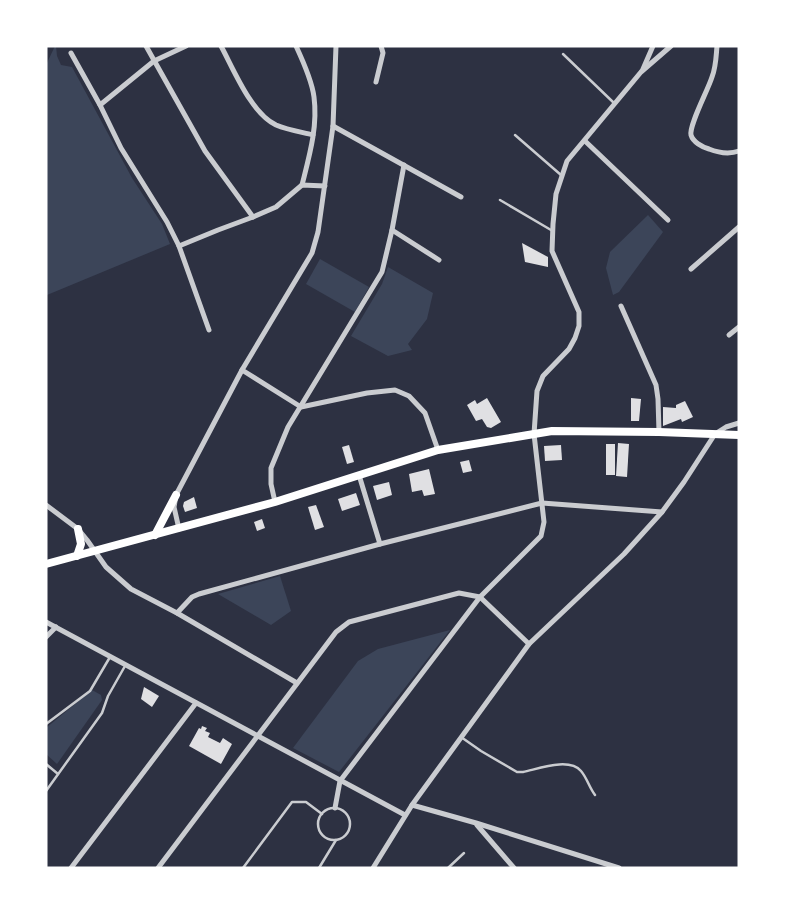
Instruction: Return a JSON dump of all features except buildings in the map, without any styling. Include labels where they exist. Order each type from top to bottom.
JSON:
[{"type":"main road","points":[[46,564],[275,502],[438,450],[552,431],[659,432],[739,436]]},
{"type":"main road","points":[[155,535],[176,494]]},
{"type":"main road","points":[[77,556],[81,544],[78,529]]},
{"type":"street","points":[[146,46],[205,151],[254,217]]},
{"type":"street","points":[[100,105],[154,61],[186,46]]},
{"type":"street","points":[[221,46],[244,90],[260,114],[274,124],[313,135]]},
{"type":"street","points":[[179,246],[276,207],[302,185],[313,135],[314,96],[305,66],[296,46]]},
{"type":"street","points":[[179,529],[174,507],[176,494],[242,370],[312,253],[318,232],[334,126],[336,46]]},
{"type":"street","points":[[376,82],[383,53],[381,46]]},
{"type":"street","points":[[641,72],[653,46]]},
{"type":"street","points":[[335,808],[340,781],[480,596],[540,536],[544,522],[534,434],[537,391],[544,376],[569,349],[575,338],[579,312],[552,251],[556,194],[568,161],[641,72],[671,46]]},
{"type":"street","points":[[717,46],[712,78],[702,105],[692,123],[691,134],[694,141],[706,148],[722,154],[739,152]]},
{"type":"street","points":[[71,52],[121,148],[167,222],[179,246],[209,330]]},
{"type":"street","points":[[334,126],[461,197]]},
{"type":"street","points":[[585,141],[668,220]]},
{"type":"street","points":[[275,502],[271,484],[271,468],[288,427],[382,272],[404,165]]},
{"type":"street","points":[[302,185],[325,186]]},
{"type":"street","points":[[692,269],[739,227]]},
{"type":"street","points":[[392,230],[439,260]]},
{"type":"street","points":[[621,306],[656,385],[659,432]]},
{"type":"street","points":[[729,335],[739,327]]},
{"type":"street","points":[[242,370],[301,407],[367,393],[395,390],[409,396],[425,413],[438,450]]},
{"type":"street","points":[[373,868],[405,815],[529,644],[624,554],[662,512],[715,434],[726,427],[738,423]]},
{"type":"street","points":[[359,476],[380,544]]},
{"type":"street","points":[[177,612],[192,597],[200,594],[380,544],[542,503],[662,512]]},
{"type":"street","points":[[46,505],[78,529],[106,567],[131,589],[177,612],[297,683]]},
{"type":"street","points":[[158,868],[336,632],[348,622],[459,593],[480,596],[529,644]]},
{"type":"street","points":[[46,622],[405,815]]},
{"type":"street","points":[[46,637],[56,627]]},
{"type":"street","points":[[71,868],[196,703]]},
{"type":"street","points":[[412,805],[619,868]]},
{"type":"street","points":[[476,823],[514,868]]},
{"type":"lane","points":[[563,54],[615,104]]},
{"type":"lane","points":[[514,135],[562,176]]},
{"type":"lane","points":[[500,200],[553,231]]},
{"type":"lane","points":[[46,724],[90,691],[110,657]]},
{"type":"lane","points":[[46,791],[102,713],[108,696],[126,665]]},
{"type":"lane","points":[[461,737],[518,772],[564,764],[571,765],[582,772],[595,794]]},
{"type":"lane","points":[[46,764],[58,774]]},
{"type":"lane","points":[[243,868],[292,802],[306,802],[322,814]]},
{"type":"lane","points":[[335,808],[347,816],[350,826],[345,836],[331,840],[322,834],[318,824],[322,814],[329,809],[335,808]]},
{"type":"lane","points":[[319,868],[336,840]]},
{"type":"lane","points":[[449,867],[464,853]]},
{"type":"shaded area","points":[[55,46],[61,65],[72,67],[132,178],[162,224],[170,244],[47,295],[46,65]]},
{"type":"shaded area","points":[[648,215],[663,232],[619,292],[613,295],[606,268],[610,252]]},
{"type":"shaded area","points":[[320,259],[369,287],[355,312],[306,284]]},
{"type":"shaded area","points":[[388,267],[433,293],[427,319],[408,344],[412,350],[388,356],[351,336],[382,284]]},
{"type":"shaded area","points":[[280,576],[291,611],[271,625],[218,594]]},
{"type":"shaded area","points":[[450,630],[339,772],[293,748],[358,661],[378,649]]},
{"type":"shaded area","points":[[92,690],[101,695],[102,700],[57,764],[46,754],[46,728]]}]
